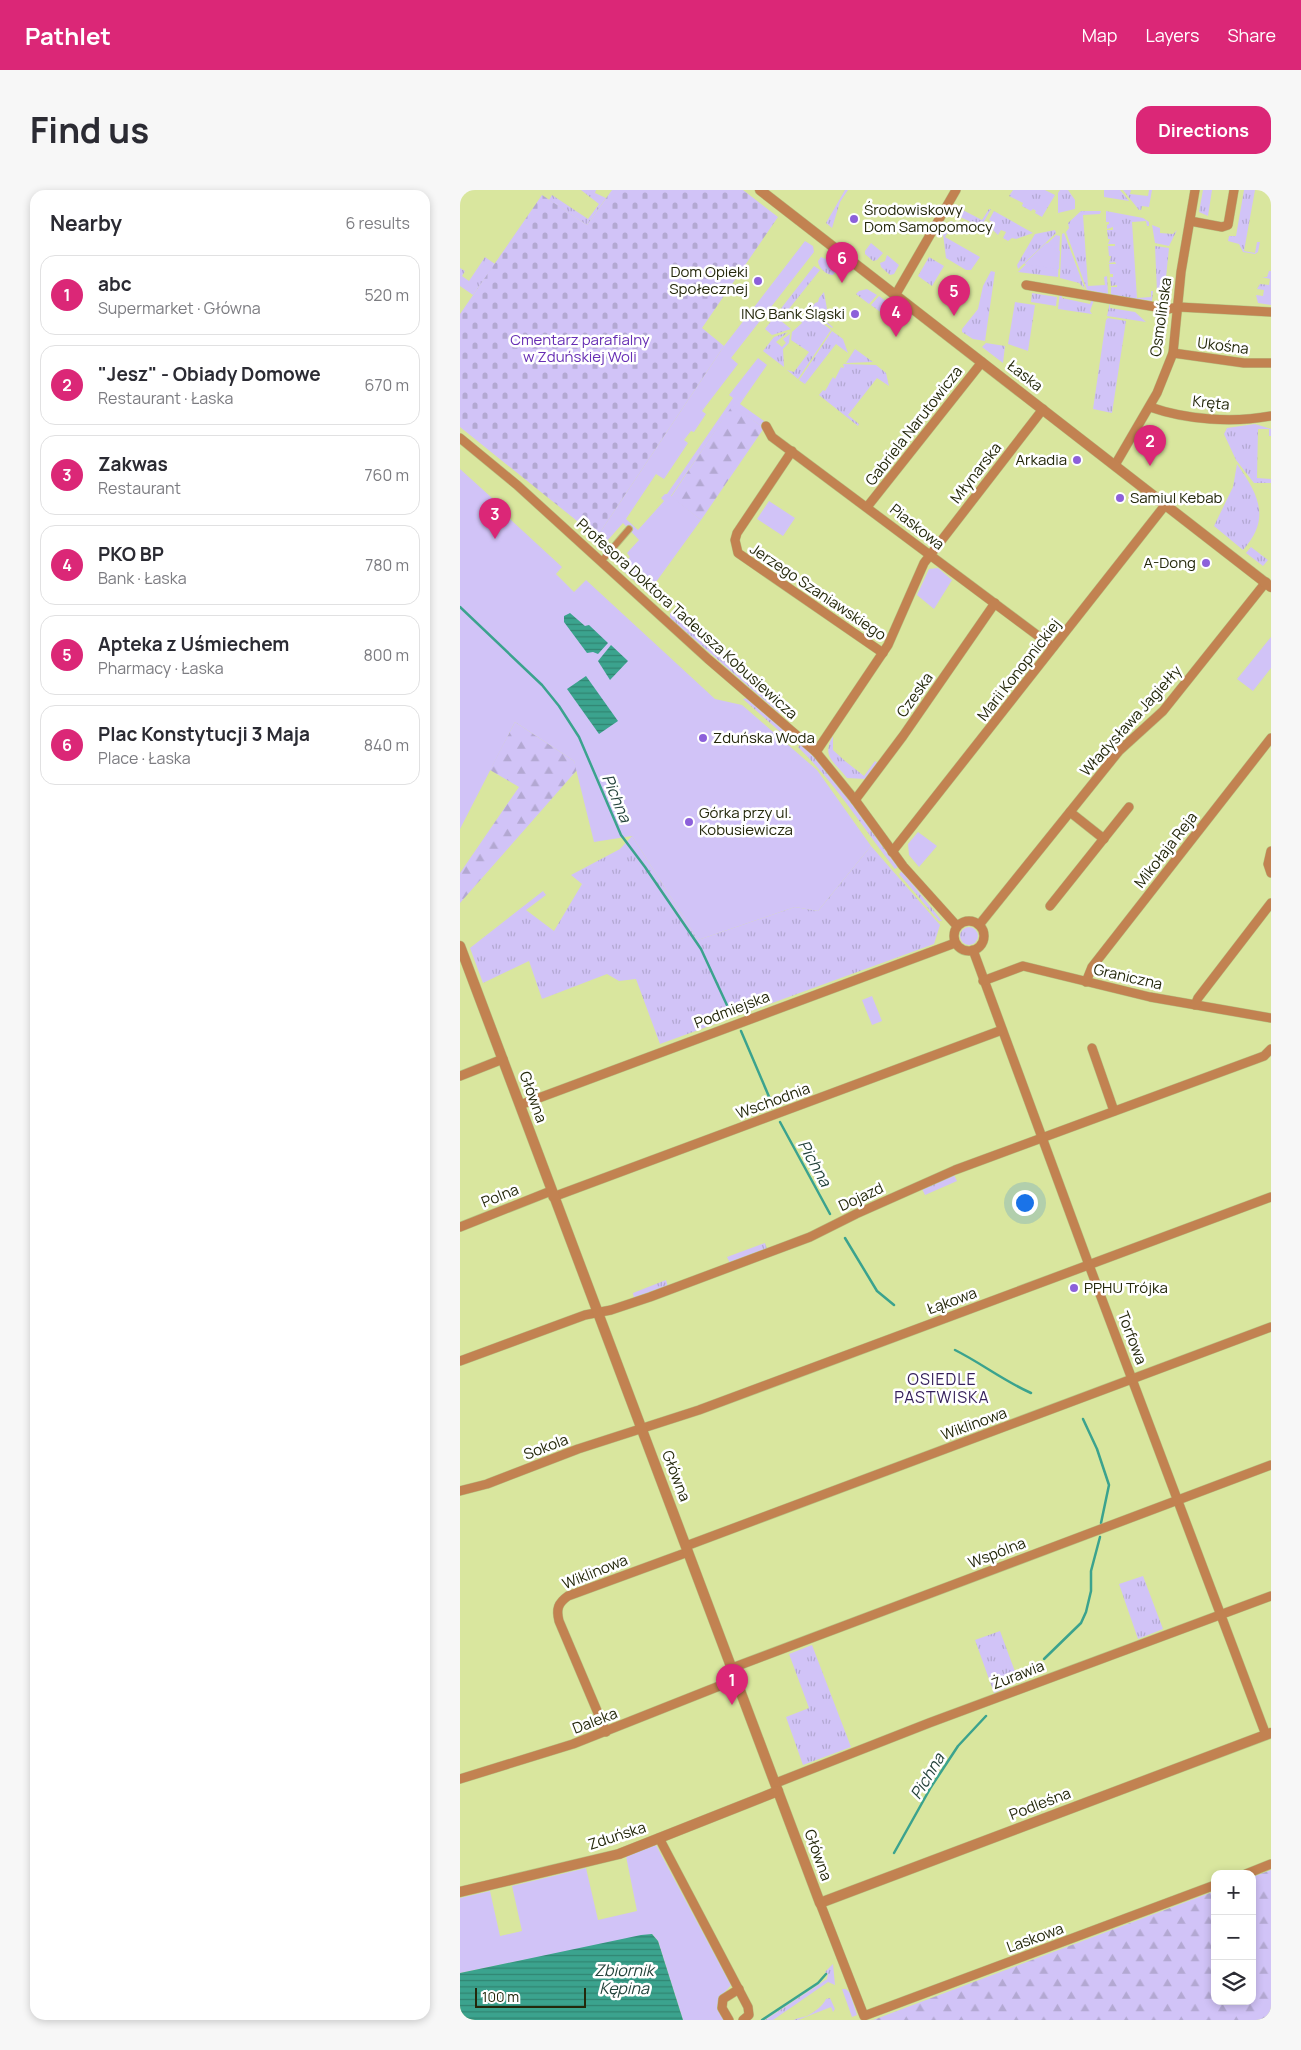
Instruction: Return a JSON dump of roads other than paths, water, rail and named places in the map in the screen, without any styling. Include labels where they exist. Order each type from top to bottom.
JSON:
[{"type":"street","name":"Łaska","points":[[760,190],[1268,585]]},
{"type":"street","points":[[896,294],[956,190]]},
{"type":"street","name":"Osmolińska","points":[[1116,465],[1150,407],[1165,376],[1173,353],[1181,272],[1195,190]]},
{"type":"street","points":[[1190,221],[1222,227],[1228,224],[1234,190]]},
{"type":"street","points":[[1026,285],[1168,309],[1179,307],[1271,312]]},
{"type":"street","name":"Ukośna","points":[[1173,353],[1244,364],[1271,363]]},
{"type":"street","name":"Gabriela Narutowicza","points":[[868,506],[982,362]]},
{"type":"street","name":"Kręta","points":[[1150,407],[1160,411],[1239,420],[1271,416]]},
{"type":"street","name":"Młynarska","points":[[816,752],[888,645],[924,563],[1043,409]]},
{"type":"street","name":"Piaskowa","points":[[766,426],[772,437],[868,506],[930,555],[1054,647]]},
{"type":"street","name":"Profesora Doktora Tadeusza Kobusiewicza","points":[[460,438],[517,485],[708,659],[816,752],[855,800],[892,852],[957,926]]},
{"type":"street","name":"Jerzego Szaniawskiego","points":[[792,451],[737,533],[735,540],[738,553],[883,653]]},
{"type":"street","name":"Marii Konopnickiej","points":[[892,852],[1166,504]]},
{"type":"street","points":[[605,557],[629,529]]},
{"type":"street","name":"Władysława Jagiełły","points":[[979,925],[1119,751],[1163,711],[1268,585]]},
{"type":"street","name":"Czeska","points":[[855,800],[903,736],[995,603]]},
{"type":"street","name":"Mikołaja Reja","points":[[1086,982],[1092,967],[1271,738]]},
{"type":"street","points":[[1050,906],[1129,807]]},
{"type":"street","points":[[1070,812],[1104,839]]},
{"type":"street","points":[[1271,851],[1268,864],[1271,873]]},
{"type":"street","points":[[1195,1005],[1198,998],[1271,903]]},
{"type":"street","points":[[966,921],[979,925],[984,933],[983,942],[973,950],[963,950],[956,943],[954,934],[957,926],[966,921]]},
{"type":"street","name":"Podmiejska","points":[[520,1105],[956,943]]},
{"type":"street","name":"Główna","points":[[460,946],[552,1194],[864,2016]]},
{"type":"street","name":"Torfowa","points":[[973,950],[1089,1265],[1268,1734]]},
{"type":"street","name":"Graniczna","points":[[983,981],[1023,966],[1086,982],[1195,1005],[1271,1018]]},
{"type":"street","name":"Wschodnia","points":[[552,1194],[1002,1030]]},
{"type":"street","points":[[1092,1048],[1114,1111]]},
{"type":"street","name":"Dojazd","points":[[460,1361],[580,1316],[611,1310],[650,1297],[810,1237],[955,1170],[1264,1056],[1271,1049]]},
{"type":"street","points":[[460,1076],[503,1059]]},
{"type":"street","name":"Polna","points":[[460,1227],[552,1194]]},
{"type":"street","name":"Łąkowa","points":[[642,1429],[699,1410],[1271,1197]]},
{"type":"street","name":"Wiklinowa","points":[[606,1732],[559,1621],[557,1607],[568,1596],[1132,1378],[1271,1327]]},
{"type":"street","name":"Sokola","points":[[463,1490],[487,1484],[578,1450],[642,1429]]},
{"type":"street","name":"Wspólna","points":[[732,1668],[1271,1465]]},
{"type":"street","name":"Żurawia","points":[[777,1787],[1271,1596]]},
{"type":"street","name":"Daleka","points":[[460,1779],[573,1744],[737,1679]]},
{"type":"street","name":"Podleśna","points":[[820,1903],[1268,1734]]},
{"type":"street","name":"Zduńska","points":[[460,1892],[619,1854],[777,1787]]},
{"type":"street","points":[[658,1838],[750,2011],[749,2015],[743,2020]]},
{"type":"street","points":[[1256,1870],[1271,1864]]},
{"type":"street","name":"Laskowa","points":[[864,2016],[1211,1886]]},
{"type":"street","points":[[729,2020],[722,2008],[723,1999],[739,1989]]},
{"type":"water","points":[[570,613],[585,626],[589,625],[608,643],[598,654],[593,652],[587,653],[564,622],[564,616]]},
{"type":"water","points":[[611,645],[628,661],[610,680],[598,661]]},
{"type":"water","points":[[586,676],[618,721],[599,734],[567,689]]},
{"type":"water","name":"Zbiornik Kępina","points":[[652,1934],[658,1941],[683,2020],[460,2020],[460,1973]]},
{"type":"waterway","name":"Pichna","points":[[460,607],[542,685],[559,706],[579,737],[621,835],[701,949],[732,1016]]},
{"type":"waterway","name":"Pichna","points":[[741,1031],[773,1106]]},
{"type":"waterway","name":"Pichna","points":[[780,1122],[830,1214]]},
{"type":"waterway","name":"Pichna","points":[[845,1238],[877,1291],[894,1305]]},
{"type":"waterway","name":"Pichna","points":[[955,1350],[1031,1393]]},
{"type":"waterway","name":"Pichna","points":[[1083,1419],[1097,1449],[1109,1485],[1101,1523]]},
{"type":"waterway","name":"Pichna","points":[[1044,1659],[1081,1623],[1091,1591],[1091,1571],[1100,1537]]},
{"type":"waterway","name":"Pichna","points":[[894,1853],[931,1787],[958,1746],[986,1716]]},
{"type":"waterway","name":"Pichna","points":[[762,2020],[818,1983],[826,1974]]},
{"type":"place","name":"Środowiskowy Dom Samopomocy","points":[[854,219]]},
{"type":"place","name":"Dom Opieki Społecznej","points":[[758,281]]},
{"type":"place","name":"Plac Konstytucji 3 Maja","points":[[842,283]]},
{"type":"place","name":"ING Bank Śląski","points":[[855,314]]},
{"type":"place","name":"Apteka z Uśmiechem","points":[[954,316]]},
{"type":"place","name":"PKO BP","points":[[896,337]]},
{"type":"place","name":"Arkadia","points":[[1077,460]]},
{"type":"place","name":"\"Jesz\" - Obiady Domowe","points":[[1150,466]]},
{"type":"place","name":"Samiul Kebab","points":[[1120,498]]},
{"type":"place","name":"Zakwas","points":[[495,539]]},
{"type":"place","name":"A-Dong","points":[[1206,563]]},
{"type":"place","name":"Zduńska Woda","points":[[703,738]]},
{"type":"place","name":"Górka przy ul. Kobusiewicza","points":[[689,822]]},
{"type":"place","name":"PPHU Trójka","points":[[1074,1288]]},
{"type":"place","name":"abc","points":[[732,1705]]},
{"type":"district","name":"OSIEDLE PASTWISKA","points":[[942,1388]]},
{"type":"park label","name":"Cmentarz parafialny w Zduńskiej Woli","points":[[580,348]]}]
